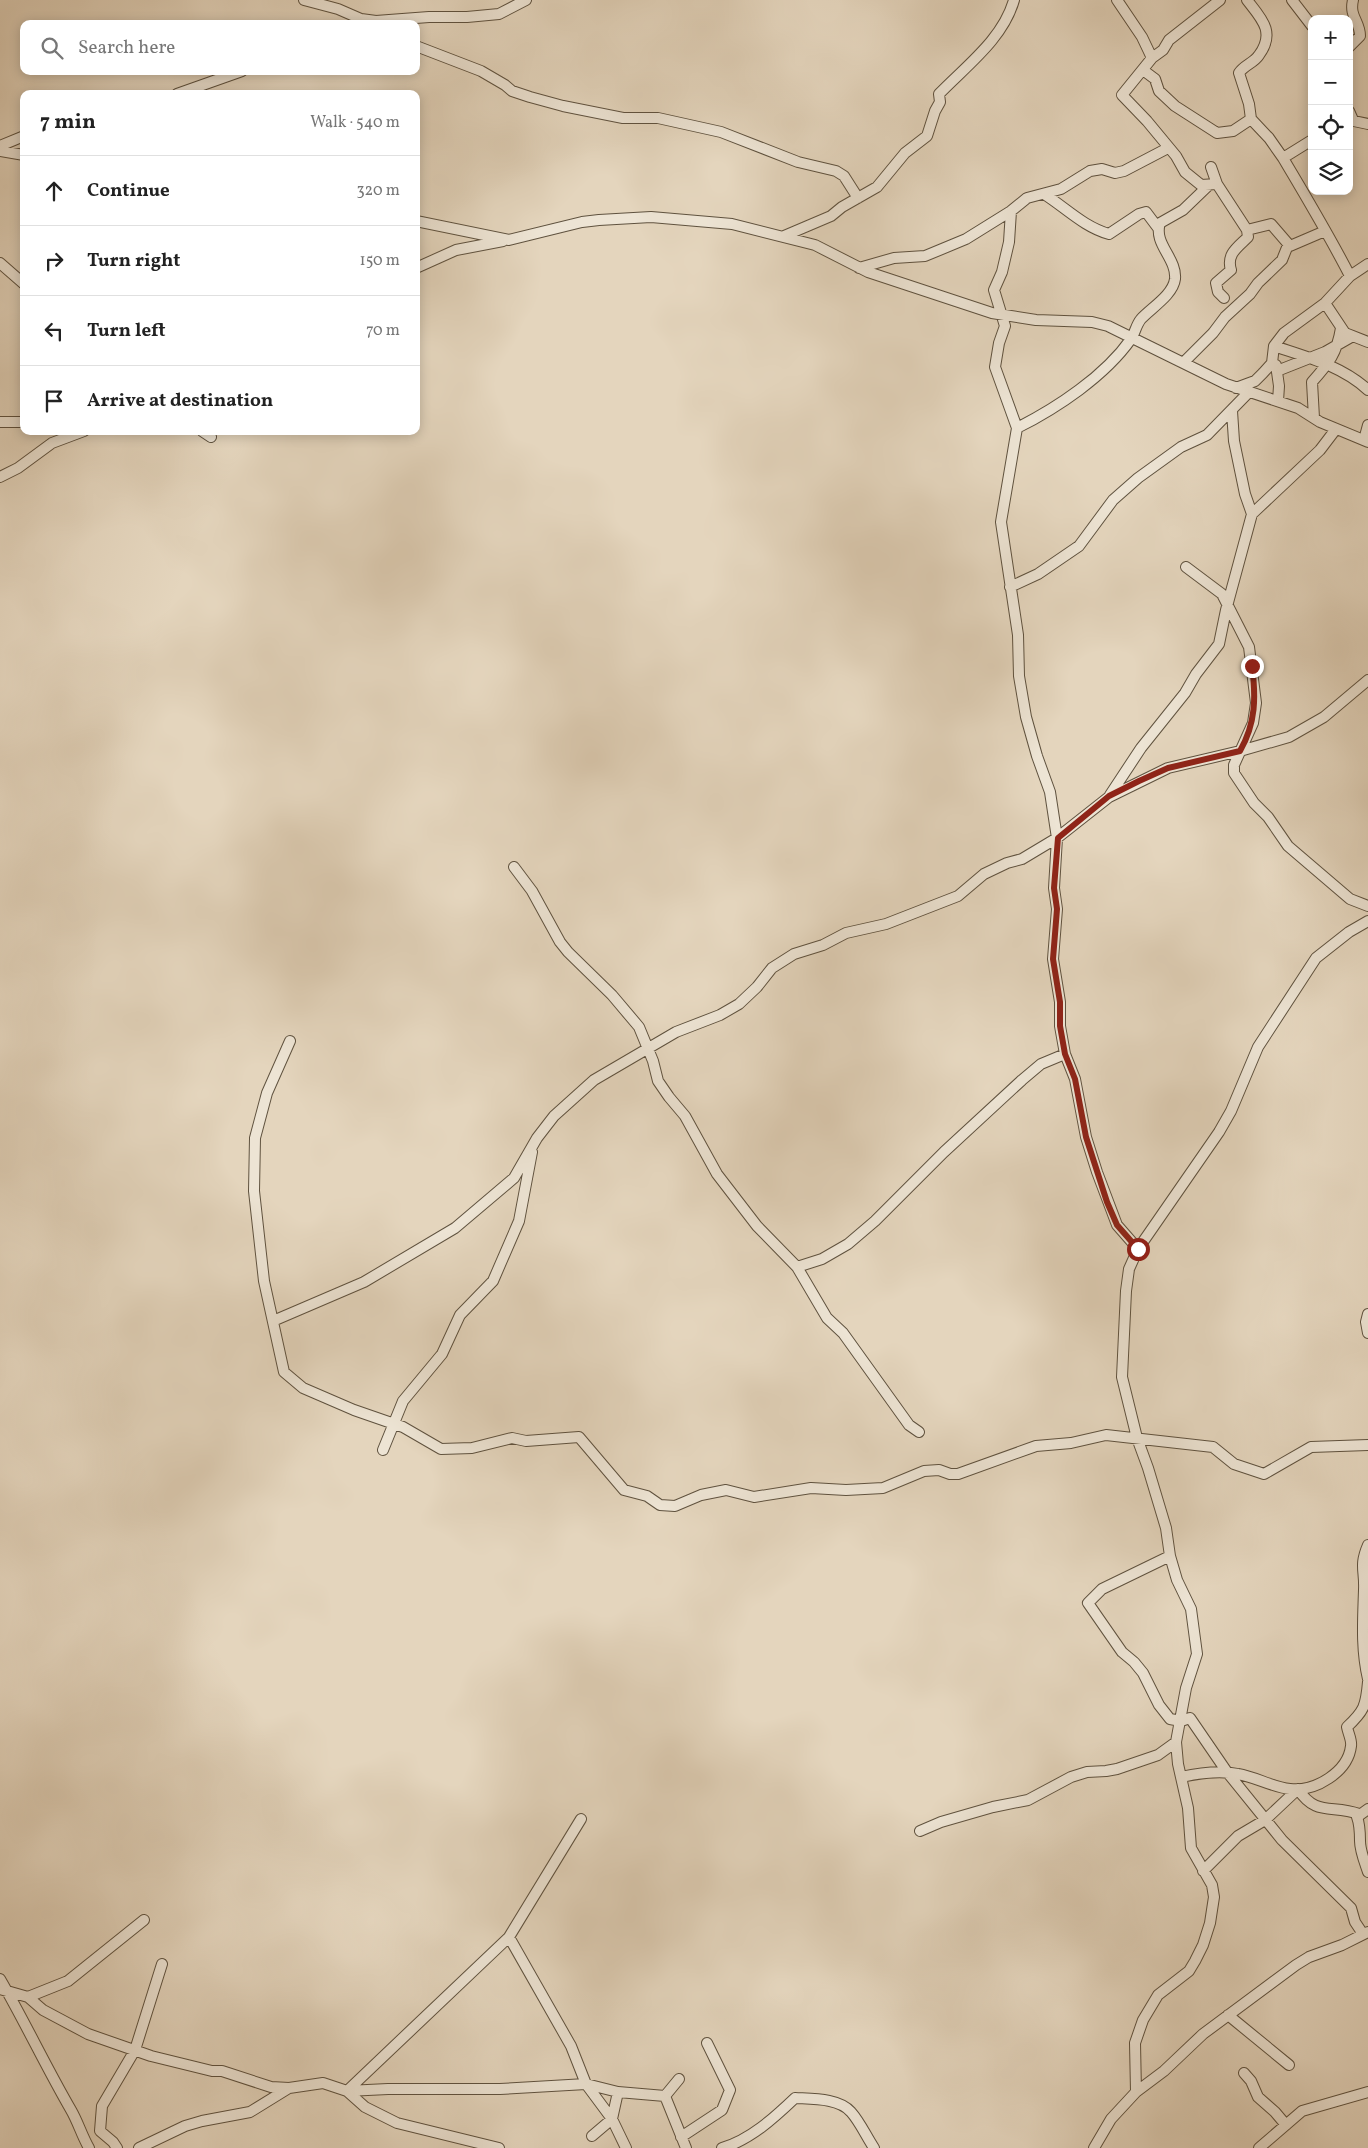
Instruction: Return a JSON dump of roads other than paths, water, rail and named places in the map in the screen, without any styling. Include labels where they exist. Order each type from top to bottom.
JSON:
[{"type":"street","points":[[304,0],[338,9],[366,20]]},
{"type":"street","points":[[398,20],[429,17],[468,18],[499,14],[526,0]]},
{"type":"street","points":[[784,236],[831,216],[877,187],[905,153],[927,136],[934,111],[940,102],[939,94],[989,44],[1004,25],[1014,0]]},
{"type":"street","points":[[1117,0],[1142,37],[1152,58]]},
{"type":"street","points":[[1248,0],[1267,28],[1267,36],[1260,55],[1239,73],[1249,104],[1251,119],[1269,138],[1283,158],[1325,231],[1331,238],[1350,276]]},
{"type":"street","points":[[1292,0],[1308,21]]},
{"type":"street","points":[[1352,15],[1353,0]]},
{"type":"street","points":[[1213,184],[1201,185],[1189,176],[1176,156],[1122,95],[1152,58],[1163,50],[1169,40],[1215,2]]},
{"type":"street","points":[[1353,16],[1360,31],[1360,36],[1353,43]]},
{"type":"street","points":[[420,48],[481,71],[512,91],[530,97],[562,106],[623,118],[658,118],[721,132],[798,162],[836,170],[844,176],[858,198]]},
{"type":"street","points":[[1143,70],[1155,79],[1160,91],[1176,106],[1217,134],[1233,131],[1251,119]]},
{"type":"street","points":[[188,90],[231,75]]},
{"type":"street","points":[[1353,118],[1368,124]]},
{"type":"street","points":[[0,146],[20,138]]},
{"type":"street","points":[[1283,158],[1308,142]]},
{"type":"street","points":[[859,268],[894,258],[925,256],[966,238],[1011,212],[1027,198],[1061,189],[1090,171],[1102,170],[1115,173],[1124,171],[1168,148]]},
{"type":"street","points":[[0,152],[20,154]]},
{"type":"street","points":[[1211,167],[1213,184],[1247,230],[1248,238],[1232,252],[1230,257],[1231,270],[1216,283],[1218,292],[1224,298]]},
{"type":"street","points":[[1017,428],[1065,399],[1105,368],[1132,338],[1140,320],[1171,289],[1175,281],[1174,270],[1159,241],[1158,228],[1160,223],[1183,210],[1213,184]]},
{"type":"street","points":[[1044,194],[1100,232],[1109,234],[1139,214],[1146,212],[1158,228]]},
{"type":"street","points":[[1011,212],[1009,242],[1002,272],[994,290],[1005,326],[998,343],[996,367],[1017,428],[1002,522],[1018,635],[1019,676],[1026,717],[1050,792],[1058,838],[1054,888],[1057,909],[1053,959],[1060,1002],[1060,1026],[1065,1054],[1075,1079],[1086,1137],[1107,1202],[1117,1225],[1138,1249]]},
{"type":"street","points":[[420,266],[456,250],[509,240],[582,222],[641,217],[732,224],[815,245],[859,268],[1002,315],[1036,320],[1092,322],[1108,326],[1236,388],[1298,408],[1336,429],[1366,441],[1368,425]]},
{"type":"street","points":[[420,222],[509,240]]},
{"type":"street","points":[[1247,230],[1271,224],[1288,245]]},
{"type":"street","points":[[1288,245],[1300,243],[1325,231]]},
{"type":"street","points":[[1182,363],[1282,260],[1288,245]]},
{"type":"street","points":[[0,263],[20,280]]},
{"type":"street","points":[[1278,401],[1274,346],[1284,333],[1325,303],[1350,276],[1368,264]]},
{"type":"street","points":[[1325,303],[1345,333],[1368,342]]},
{"type":"street","points":[[1314,418],[1312,382],[1328,364],[1338,343],[1341,328]]},
{"type":"street","points":[[1277,372],[1325,352],[1353,336]]},
{"type":"street","points":[[1274,346],[1328,364],[1344,372],[1368,390]]},
{"type":"street","points":[[1236,388],[1255,381],[1272,363],[1274,357]]},
{"type":"street","points":[[1010,586],[1038,574],[1080,546],[1113,500],[1138,478],[1181,446],[1207,435],[1249,392]]},
{"type":"street","points":[[1232,411],[1234,441],[1245,494],[1252,514]]},
{"type":"street","points":[[0,422],[20,422]]},
{"type":"street","points":[[1109,796],[1141,748],[1185,693],[1196,674],[1219,644],[1252,514],[1320,450],[1336,429]]},
{"type":"street","points":[[0,478],[18,468],[52,442],[72,435]]},
{"type":"street","points":[[1186,567],[1222,594],[1249,647],[1256,703],[1253,722],[1234,766],[1234,774],[1288,846],[1342,894],[1368,906]]},
{"type":"street","points":[[273,1321],[364,1282],[455,1228],[514,1178],[534,1144],[554,1116],[587,1086],[676,1032],[720,1015],[739,1004],[757,987],[772,968],[794,954],[846,933],[886,924],[958,896],[984,874],[1007,862],[1022,859],[1058,838],[1109,796],[1168,768],[1289,737],[1324,717],[1368,680]]},
{"type":"street","points":[[514,867],[532,891],[564,947],[632,1018],[639,1028],[663,1090],[685,1116],[717,1174],[758,1226],[797,1267],[827,1318],[843,1333],[904,1419],[919,1432]]},
{"type":"street","points":[[1136,2092],[1135,2043],[1143,2020],[1158,1995],[1189,1970],[1203,1945],[1213,1912],[1214,1897],[1212,1886],[1192,1848],[1188,1808],[1178,1764],[1176,1742],[1186,1688],[1197,1654],[1191,1609],[1177,1580],[1170,1556],[1166,1528],[1137,1438],[1122,1377],[1126,1291],[1129,1270],[1138,1249],[1219,1132],[1231,1111],[1258,1047],[1316,958],[1349,932],[1368,921]]},
{"type":"street","points":[[290,1041],[267,1093],[255,1138],[254,1191],[264,1281],[284,1372],[303,1388],[393,1424],[441,1449],[472,1448],[512,1438],[526,1441],[579,1437],[624,1490],[647,1496],[660,1505],[675,1506],[701,1495],[726,1490],[754,1497],[811,1488],[846,1490],[883,1488],[924,1471],[939,1470],[950,1474],[958,1474],[1036,1446],[1106,1435],[1213,1447],[1234,1464],[1264,1474],[1311,1448],[1368,1445]]},
{"type":"street","points":[[797,1267],[822,1259],[848,1244],[875,1221],[1008,1092],[1041,1064],[1065,1054]]},
{"type":"street","points":[[383,1450],[403,1402],[442,1354],[460,1315],[493,1281],[519,1221],[534,1144]]},
{"type":"street","points":[[1368,1314],[1366,1322],[1368,1333]]},
{"type":"street","points":[[1181,1776],[1226,1772],[1240,1774],[1284,1788],[1298,1789],[1323,1781],[1340,1769],[1347,1758],[1351,1745],[1347,1727],[1361,1714],[1367,1694],[1368,1680],[1363,1657],[1364,1589],[1362,1558],[1368,1545]]},
{"type":"street","points":[[1094,2148],[1111,2120],[1136,2092],[1164,2071],[1203,2034],[1288,1973],[1296,1965],[1309,1958],[1342,1946],[1366,1933],[1356,1922],[1351,1908],[1287,1846],[1265,1820],[1226,1772],[1190,1718],[1181,1721],[1170,1719],[1159,1705],[1143,1673],[1122,1652],[1088,1603],[1102,1589],[1170,1556]]},
{"type":"street","points":[[920,1831],[941,1822],[992,1807],[1028,1800],[1071,1777],[1087,1772],[1106,1772],[1117,1769],[1158,1754],[1176,1742]]},
{"type":"street","points":[[1298,1789],[1306,1801],[1314,1807],[1364,1811]]},
{"type":"street","points":[[1203,1871],[1238,1836],[1265,1820],[1298,1789]]},
{"type":"street","points":[[1364,1811],[1357,1817],[1361,1834],[1360,1841],[1368,1872]]},
{"type":"street","points":[[347,2091],[509,1937],[581,1819]]},
{"type":"street","points":[[28,1998],[68,1981],[144,1920]]},
{"type":"street","points":[[509,1937],[571,2046],[586,2084],[612,2119],[626,2148]]},
{"type":"street","points":[[117,2148],[100,2131],[102,2106],[135,2050],[162,1964]]},
{"type":"street","points":[[0,1979],[3,1989],[62,2097],[72,2111],[89,2148]]},
{"type":"street","points":[[3,1989],[28,1998],[43,2010],[88,2034],[190,2066],[222,2071],[271,2088],[289,2088],[323,2083],[347,2091],[500,2089],[586,2084],[618,2092],[665,2096]]},
{"type":"street","points":[[1228,2015],[1289,2065]]},
{"type":"street","points":[[681,2137],[722,2110],[730,2090],[707,2043]]},
{"type":"street","points":[[1244,2073],[1251,2081],[1258,2097],[1286,2125]]},
{"type":"street","points":[[665,2096],[679,2080]]},
{"type":"street","points":[[139,2148],[185,2126],[250,2112],[289,2088]]},
{"type":"street","points":[[347,2091],[365,2107],[396,2123],[499,2148]]},
{"type":"street","points":[[592,2136],[612,2119],[618,2092]]},
{"type":"street","points":[[1258,2148],[1302,2111],[1368,2092]]},
{"type":"street","points":[[665,2096],[686,2148]]},
{"type":"street","points":[[722,2148],[735,2146],[779,2114],[795,2098],[815,2099],[842,2105],[850,2112],[874,2148]]}]
